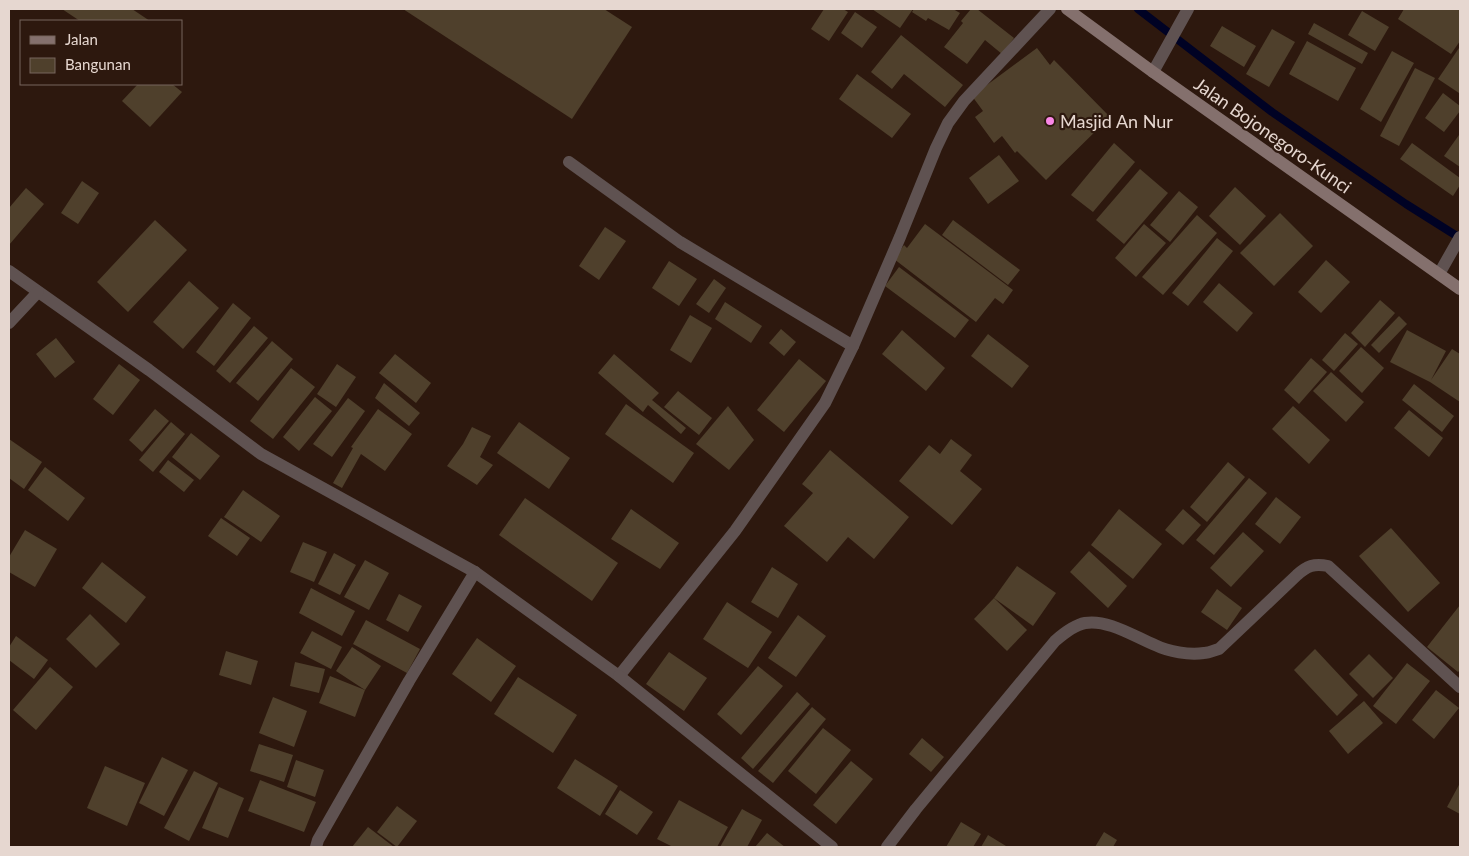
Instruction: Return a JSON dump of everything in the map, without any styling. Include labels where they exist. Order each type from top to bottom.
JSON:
[{"type":"main road","name":"Jalan Bojonegoro-Kunci","points":[[1067,9],[1460,289]]},
{"type":"street","points":[[1154,72],[1188,9]]},
{"type":"street","points":[[619,676],[735,531],[825,403],[854,346],[948,123],[964,102],[1046,14]]},
{"type":"street","points":[[569,162],[680,242],[854,346]]},
{"type":"street","points":[[1439,274],[1460,237]]},
{"type":"street","points":[[9,271],[149,370],[261,454],[475,572],[619,676],[832,847]]},
{"type":"street","points":[[9,324],[38,292]]},
{"type":"street","points":[[887,847],[916,809],[1055,641],[1067,632],[1085,623],[1118,628],[1157,646],[1184,653],[1205,653],[1219,649],[1305,568],[1318,564],[1328,566],[1460,687]]},
{"type":"street","points":[[316,847],[318,840],[475,572]]},
{"type":"building","points":[[62,9],[132,9],[148,20],[78,20]]},
{"type":"building","points":[[403,9],[604,9],[632,27],[572,119]]},
{"type":"building","points":[[824,9],[843,9],[848,12],[829,41],[811,29]]},
{"type":"building","points":[[872,9],[913,9],[900,28]]},
{"type":"building","points":[[914,9],[953,9],[960,13],[949,30],[928,18],[926,21],[912,12]]},
{"type":"building","points":[[971,9],[977,9],[1014,38],[1002,54],[985,40],[967,64],[944,47],[963,23],[961,21]]},
{"type":"building","points":[[1404,9],[1460,9],[1460,41],[1451,54],[1398,19]]},
{"type":"building","points":[[1362,11],[1389,27],[1375,51],[1348,35]]},
{"type":"building","points":[[855,12],[877,27],[862,48],[841,33]]},
{"type":"building","points":[[1314,23],[1368,53],[1362,64],[1308,34]]},
{"type":"building","points":[[1222,26],[1256,46],[1244,67],[1210,46]]},
{"type":"building","points":[[1272,29],[1295,42],[1269,87],[1246,74]]},
{"type":"building","points":[[901,35],[963,85],[945,107],[904,74],[892,89],[871,72]]},
{"type":"building","points":[[1307,41],[1356,68],[1338,101],[1289,74]]},
{"type":"building","name":"Masjid An Nur","points":[[1037,48],[1050,65],[1054,60],[1110,117],[1046,180],[1017,151],[1015,153],[1002,136],[994,143],[975,117],[983,111],[972,96]]},
{"type":"building","points":[[1459,48],[1460,90],[1459,93],[1438,79]]},
{"type":"building","points":[[1392,51],[1414,63],[1381,122],[1360,109]]},
{"type":"building","points":[[1415,68],[1435,78],[1399,146],[1380,136]]},
{"type":"building","points":[[857,74],[911,114],[892,138],[839,99]]},
{"type":"building","points":[[137,85],[173,85],[182,92],[150,127],[122,101]]},
{"type":"building","points":[[1443,93],[1460,106],[1460,111],[1444,132],[1425,118]]},
{"type":"building","points":[[1460,136],[1460,167],[1444,156]]},
{"type":"building","points":[[1114,143],[1135,162],[1093,212],[1071,195]]},
{"type":"building","points":[[1412,143],[1460,178],[1460,185],[1453,196],[1400,159]]},
{"type":"building","points":[[999,155],[1019,181],[988,204],[969,178]]},
{"type":"building","points":[[1140,169],[1168,193],[1124,244],[1096,220]]},
{"type":"building","points":[[82,181],[99,193],[78,224],[61,213]]},
{"type":"building","points":[[1235,187],[1266,216],[1240,245],[1209,216]]},
{"type":"building","points":[[26,188],[44,204],[9,245],[9,208]]},
{"type":"building","points":[[1179,191],[1198,207],[1170,242],[1150,225]]},
{"type":"building","points":[[1280,213],[1313,246],[1274,286],[1240,253]]},
{"type":"building","points":[[1197,215],[1217,233],[1163,295],[1142,277]]},
{"type":"building","points":[[155,220],[187,250],[128,312],[97,282]]},
{"type":"building","points":[[953,220],[1020,270],[1008,285],[942,235]]},
{"type":"building","points":[[925,224],[1013,290],[1003,304],[995,298],[976,322],[894,259],[904,245],[907,248]]},
{"type":"building","points":[[1144,224],[1166,243],[1136,277],[1115,258]]},
{"type":"building","points":[[605,227],[626,241],[599,280],[579,266]]},
{"type":"building","points":[[1217,238],[1233,251],[1188,306],[1172,293]]},
{"type":"building","points":[[1326,260],[1350,282],[1321,313],[1298,292]]},
{"type":"building","points":[[669,261],[697,279],[679,306],[652,288]]},
{"type":"building","points":[[899,267],[969,320],[955,338],[885,286]]},
{"type":"building","points":[[714,279],[726,288],[709,313],[696,304]]},
{"type":"building","points":[[189,281],[219,308],[183,349],[153,322]]},
{"type":"building","points":[[1219,283],[1253,313],[1237,332],[1203,302]]},
{"type":"building","points":[[1380,300],[1395,313],[1365,347],[1351,333]]},
{"type":"building","points":[[725,302],[762,326],[751,343],[715,319]]},
{"type":"building","points":[[233,303],[251,318],[214,366],[196,352]]},
{"type":"building","points":[[690,315],[712,328],[691,363],[670,350]]},
{"type":"building","points":[[1399,316],[1407,324],[1379,353],[1371,345]]},
{"type":"building","points":[[254,326],[268,338],[230,383],[216,371]]},
{"type":"building","points":[[781,329],[796,342],[784,356],[769,343]]},
{"type":"building","points":[[902,330],[945,368],[926,391],[882,354]]},
{"type":"building","points":[[1407,330],[1446,351],[1431,380],[1452,349],[1460,354],[1460,402],[1430,382],[1390,362]]},
{"type":"building","points":[[1345,333],[1358,344],[1334,371],[1322,360]]},
{"type":"building","points":[[988,334],[1029,366],[1012,388],[971,356]]},
{"type":"building","points":[[56,338],[75,362],[55,378],[36,354]]},
{"type":"building","points":[[272,341],[293,359],[258,401],[236,383]]},
{"type":"building","points":[[1361,347],[1384,368],[1362,393],[1339,371]]},
{"type":"building","points":[[395,354],[431,383],[416,403],[379,373]]},
{"type":"building","points":[[614,354],[659,393],[652,400],[686,428],[681,434],[648,405],[643,412],[598,373]]},
{"type":"building","points":[[1311,358],[1327,372],[1299,404],[1284,390]]},
{"type":"building","points":[[799,359],[826,381],[784,432],[757,410]]},
{"type":"building","points":[[119,364],[140,380],[113,415],[93,399]]},
{"type":"building","points":[[337,364],[356,377],[336,407],[317,394]]},
{"type":"building","points":[[291,368],[315,387],[273,439],[250,421]]},
{"type":"building","points":[[1331,372],[1364,402],[1346,422],[1313,391]]},
{"type":"building","points":[[384,383],[420,413],[409,426],[375,398]]},
{"type":"building","points":[[1414,384],[1454,416],[1442,432],[1402,400]]},
{"type":"building","points":[[678,391],[712,418],[699,435],[664,407]]},
{"type":"building","points":[[315,397],[332,411],[299,451],[283,437]]},
{"type":"building","points":[[348,398],[365,411],[332,457],[313,444]]},
{"type":"building","points":[[626,404],[694,453],[673,483],[605,434]]},
{"type":"building","points":[[728,406],[754,440],[729,470],[696,444]]},
{"type":"building","points":[[1293,406],[1330,440],[1309,464],[1272,429]]},
{"type":"building","points":[[155,409],[169,421],[142,452],[129,440]]},
{"type":"building","points":[[378,409],[412,434],[385,471],[361,454],[342,488],[333,483],[353,448],[351,447]]},
{"type":"building","points":[[1409,410],[1443,438],[1429,457],[1394,428]]},
{"type":"building","points":[[171,422],[185,434],[153,472],[139,460]]},
{"type":"building","points":[[519,422],[570,458],[549,489],[497,453]]},
{"type":"building","points":[[472,427],[491,436],[480,457],[493,465],[477,485],[447,466],[463,444]]},
{"type":"building","points":[[191,433],[220,456],[200,480],[172,457]]},
{"type":"building","points":[[9,439],[42,462],[24,489],[9,478]]},
{"type":"building","points":[[951,439],[972,455],[960,471],[982,489],[952,525],[899,481],[929,445],[940,454]]},
{"type":"building","points":[[830,450],[909,517],[874,559],[848,537],[827,562],[784,526],[813,493],[802,484]]},
{"type":"building","points":[[168,460],[194,480],[184,492],[159,472]]},
{"type":"building","points":[[1228,462],[1245,477],[1207,522],[1190,507]]},
{"type":"building","points":[[45,467],[85,498],[68,521],[28,490]]},
{"type":"building","points":[[1249,478],[1267,493],[1214,555],[1196,540]]},
{"type":"building","points":[[243,490],[280,516],[261,542],[224,517]]},
{"type":"building","points":[[1276,497],[1301,517],[1280,544],[1255,524]]},
{"type":"building","points":[[525,498],[618,563],[592,601],[499,535]]},
{"type":"building","points":[[631,509],[679,543],[660,569],[611,539]]},
{"type":"building","points":[[1119,509],[1162,544],[1133,579],[1091,545]]},
{"type":"building","points":[[1183,509],[1201,525],[1183,545],[1165,530]]},
{"type":"building","points":[[221,518],[250,538],[237,556],[208,536]]},
{"type":"building","points":[[1391,528],[1440,583],[1408,612],[1359,556]]},
{"type":"building","points":[[25,530],[57,549],[35,587],[9,572],[9,557]]},
{"type":"building","points":[[1243,532],[1264,551],[1231,587],[1210,568]]},
{"type":"building","points":[[303,542],[327,552],[314,582],[290,572]]},
{"type":"building","points":[[1089,551],[1127,586],[1108,608],[1070,572]]},
{"type":"building","points":[[334,553],[356,565],[340,595],[318,584]]},
{"type":"building","points":[[365,560],[389,573],[369,610],[344,597]]},
{"type":"building","points":[[102,562],[146,597],[126,623],[82,588]]},
{"type":"building","points":[[1017,566],[1056,593],[1033,626],[994,598]]},
{"type":"building","points":[[772,567],[798,584],[778,618],[751,602]]},
{"type":"building","points":[[311,588],[355,611],[342,636],[299,613]]},
{"type":"building","points":[[1217,589],[1242,608],[1227,630],[1201,612]]},
{"type":"building","points":[[399,594],[422,606],[408,632],[386,620]]},
{"type":"building","points":[[994,598],[1027,630],[1007,651],[974,619]]},
{"type":"building","points":[[727,602],[772,632],[748,668],[703,639]]},
{"type":"building","points":[[1460,605],[1460,670],[1458,672],[1427,647]]},
{"type":"building","points":[[90,614],[120,644],[96,668],[66,639]]},
{"type":"building","points":[[798,615],[826,636],[796,677],[768,658]]},
{"type":"building","points":[[366,620],[420,649],[407,673],[353,644]]},
{"type":"building","points":[[312,631],[342,647],[331,669],[300,653]]},
{"type":"building","points":[[16,636],[48,660],[34,679],[9,660],[9,647]]},
{"type":"building","points":[[477,638],[516,666],[491,702],[452,674]]},
{"type":"building","points":[[352,647],[381,666],[365,690],[336,671]]},
{"type":"building","points":[[1315,649],[1358,695],[1337,716],[1294,670]]},
{"type":"building","points":[[226,651],[258,661],[251,685],[219,675]]},
{"type":"building","points":[[669,652],[707,678],[684,711],[646,684]]},
{"type":"building","points":[[1369,654],[1393,678],[1373,698],[1349,674]]},
{"type":"building","points":[[295,662],[325,669],[319,693],[290,686]]},
{"type":"building","points":[[1407,663],[1430,681],[1396,724],[1373,706]]},
{"type":"building","points":[[758,666],[783,686],[741,735],[717,714]]},
{"type":"building","points":[[50,667],[73,687],[36,730],[13,710]]},
{"type":"building","points":[[330,676],[365,690],[355,717],[319,703]]},
{"type":"building","points":[[518,677],[577,715],[553,753],[494,714]]},
{"type":"building","points":[[1436,690],[1459,708],[1434,739],[1412,720]]},
{"type":"building","points":[[797,692],[810,704],[753,769],[741,758]]},
{"type":"building","points":[[273,697],[307,711],[294,747],[259,733]]},
{"type":"building","points":[[1364,701],[1383,723],[1348,754],[1329,731]]},
{"type":"building","points":[[812,707],[826,719],[773,783],[758,771]]},
{"type":"building","points":[[823,728],[851,750],[816,794],[788,771]]},
{"type":"building","points":[[922,738],[944,757],[931,772],[909,754]]},
{"type":"building","points":[[259,744],[293,755],[284,782],[250,771]]},
{"type":"building","points":[[162,757],[188,770],[164,816],[139,803]]},
{"type":"building","points":[[575,759],[618,786],[600,816],[557,788]]},
{"type":"building","points":[[296,760],[324,770],[315,797],[287,787]]},
{"type":"building","points":[[851,761],[873,779],[836,824],[813,805]]},
{"type":"building","points":[[105,766],[145,783],[127,826],[87,808]]},
{"type":"building","points":[[194,771],[218,783],[189,841],[164,828]]},
{"type":"building","points":[[260,780],[316,802],[304,832],[248,811]]},
{"type":"building","points":[[1460,783],[1460,814],[1447,807]]},
{"type":"building","points":[[219,787],[244,798],[228,838],[202,828]]},
{"type":"building","points":[[620,790],[653,812],[637,835],[605,814]]},
{"type":"building","points":[[679,800],[728,827],[717,847],[673,847],[657,839]]},
{"type":"building","points":[[397,806],[417,821],[397,847],[377,832]]},
{"type":"building","points":[[742,809],[762,820],[747,847],[720,847]]},
{"type":"building","points":[[961,822],[981,834],[973,847],[946,847]]},
{"type":"building","points":[[368,827],[394,847],[352,847]]},
{"type":"building","points":[[1104,832],[1117,840],[1113,847],[1095,847]]},
{"type":"building","points":[[767,833],[785,847],[755,847]]},
{"type":"building","points":[[988,835],[1006,846],[1006,847],[981,847]]},
{"type":"waterway","points":[[1138,9],[1272,112],[1406,204],[1460,238]]},
{"type":"place","name":"Masjid An Nur","points":[[1050,121]]}]
